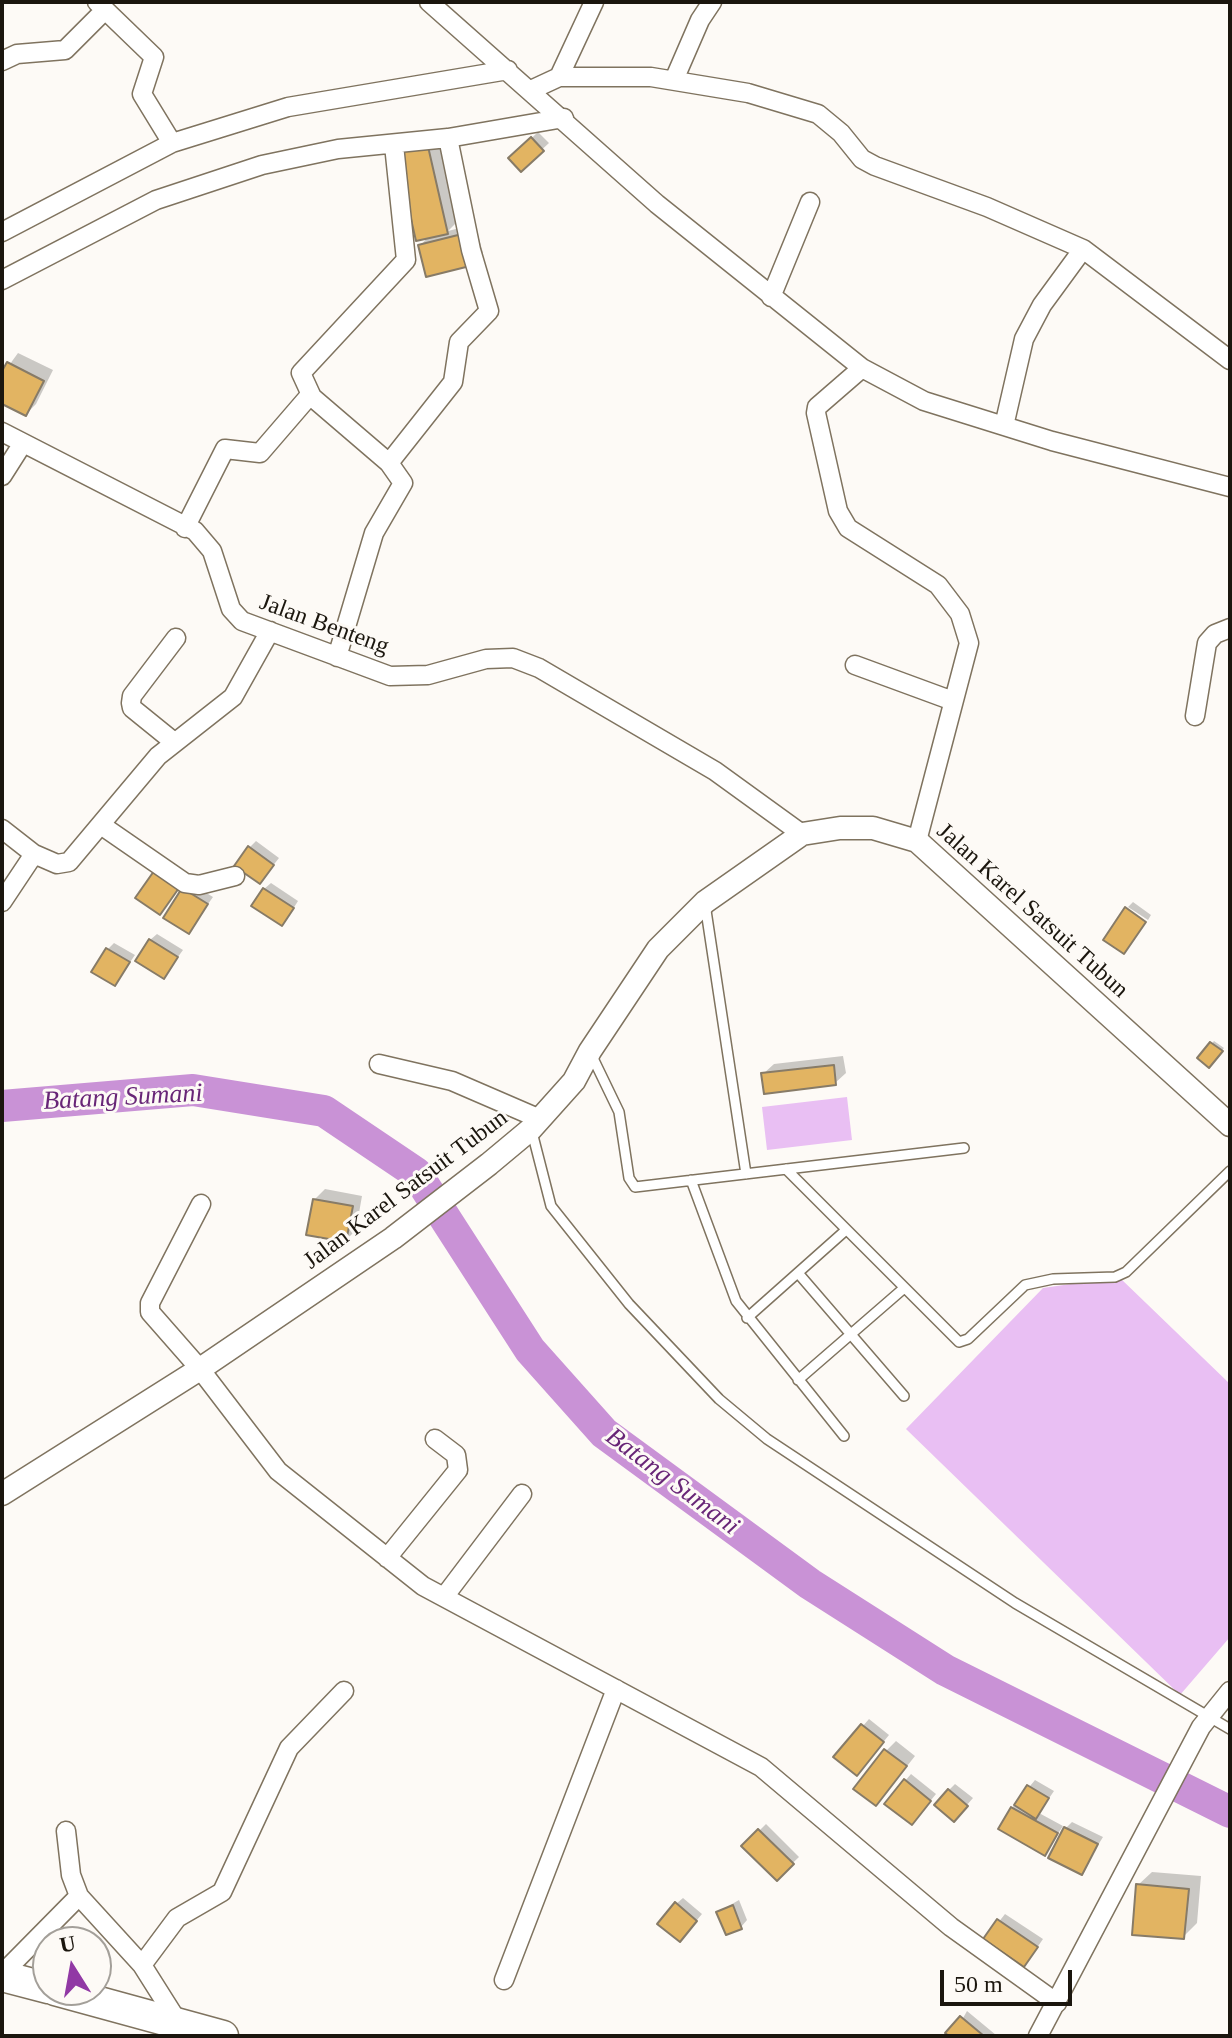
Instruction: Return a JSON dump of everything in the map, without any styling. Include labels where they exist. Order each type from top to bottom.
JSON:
[{"type":"highway","points":[[2,1975],[32,1983]]},
{"type":"highway","points":[[112,2005],[223,2036]]},
{"type":"street","points":[[429,2],[564,118],[657,204],[862,368],[924,401],[1004,426],[1230,487]]},
{"type":"street","points":[[559,77],[594,2]]},
{"type":"street","points":[[674,80],[700,20],[712,2]]},
{"type":"street","points":[[2,61],[17,54],[65,50],[101,6],[154,57],[142,94],[172,143]]},
{"type":"street","points":[[2,232],[172,143],[288,107],[508,70]]},
{"type":"street","points":[[531,90],[559,77],[674,80],[748,93],[818,114],[841,133],[862,159],[875,166],[987,207],[1083,249],[1230,360]]},
{"type":"street","points":[[2,280],[156,200],[262,165],[338,149],[448,138],[564,118]]},
{"type":"street","points":[[389,463],[453,382],[459,342],[489,311],[469,243],[448,138]]},
{"type":"street","points":[[337,657],[374,533],[402,487],[401,478],[389,463],[310,395],[302,377],[303,370],[406,260],[394,145]]},
{"type":"street","points":[[771,297],[810,202]]},
{"type":"street","points":[[1004,426],[1024,339],[1042,305],[1083,249]]},
{"type":"street","points":[[862,368],[817,407],[838,511],[848,528],[926,574],[960,614],[969,643],[917,841]]},
{"type":"street","points":[[185,528],[225,449],[260,453],[310,395]]},
{"type":"street","name":"Jalan Benteng","points":[[2,432],[207,541],[231,609],[242,621],[390,676],[428,675],[486,659],[513,658],[539,668],[715,771],[802,834]]},
{"type":"street","points":[[2,476],[23,443]]},
{"type":"street","points":[[1195,716],[1207,643],[1215,634],[1230,628]]},
{"type":"street","points":[[2,829],[34,854],[57,864],[69,862],[158,756],[233,697],[270,631]]},
{"type":"street","points":[[174,742],[132,708],[131,703],[132,696],[176,638]]},
{"type":"street","points":[[855,665],[953,701]]},
{"type":"street","points":[[101,825],[185,883],[199,885],[235,876]]},
{"type":"street","name":"Jalan Karel Satsuit Tubun","points":[[2,1494],[200,1369],[393,1238],[489,1164],[535,1124],[574,1081],[590,1051],[658,949],[705,902],[802,834],[840,828],[873,828],[917,841],[1230,1125]]},
{"type":"street","points":[[2,902],[34,854]]},
{"type":"street","points":[[379,1064],[452,1081],[535,1124]]},
{"type":"street","points":[[201,1204],[149,1308],[152,1318],[200,1369],[278,1471],[387,1558],[444,1597],[761,1767],[951,1927],[1057,2003]]},
{"type":"street","points":[[387,1558],[458,1470],[456,1455],[435,1439]]},
{"type":"street","points":[[444,1597],[522,1494]]},
{"type":"street","points":[[504,1980],[616,1689]]},
{"type":"street","points":[[142,1965],[177,1918],[222,1892],[289,1748],[344,1691]]},
{"type":"street","points":[[1038,2036],[1205,1722],[1230,1691]]},
{"type":"street","points":[[66,1831],[70,1869],[79,1896],[142,1965],[178,2022]]},
{"type":"street","points":[[2,1975],[79,1896]]},
{"type":"lane","points":[[705,902],[746,1174]]},
{"type":"lane","points":[[590,1051],[623,1124],[632,1185],[964,1148]]},
{"type":"lane","points":[[535,1124],[551,1206],[629,1304],[719,1399],[767,1439],[1015,1603],[1205,1722],[1230,1729]]},
{"type":"lane","points":[[786,1169],[954,1339],[965,1341],[1021,1286],[1053,1279],[1115,1277],[1126,1272],[1230,1171]]},
{"type":"lane","points":[[691,1180],[732,1293],[747,1318],[844,1436]]},
{"type":"lane","points":[[747,1318],[846,1230]]},
{"type":"lane","points":[[798,1273],[904,1396]]},
{"type":"lane","points":[[798,1380],[903,1289]]},
{"type":"shaded area","points":[[847,1097],[852,1140],[767,1150],[762,1107]]},
{"type":"shaded area","points":[[1119,1277],[1230,1384],[1230,1637],[1180,1695],[906,1429],[1043,1288]]},
{"type":"building","points":[[531,137],[544,151],[521,172],[508,158]]},
{"type":"building","points":[[427,142],[448,234],[416,241],[395,149]]},
{"type":"building","points":[[466,233],[474,265],[426,277],[418,245]]},
{"type":"building","points":[[7,362],[44,381],[26,416],[2,404],[2,371]]},
{"type":"building","points":[[248,846],[274,865],[260,884],[234,866]]},
{"type":"building","points":[[154,871],[179,888],[160,915],[135,898]]},
{"type":"building","points":[[182,888],[208,904],[189,934],[163,918]]},
{"type":"building","points":[[263,888],[294,908],[282,926],[251,906]]},
{"type":"building","points":[[1125,907],[1146,922],[1124,954],[1103,940]]},
{"type":"building","points":[[149,939],[178,957],[164,979],[135,961]]},
{"type":"building","points":[[106,948],[130,962],[115,986],[91,972]]},
{"type":"building","points":[[1210,1042],[1223,1051],[1209,1068],[1197,1058]]},
{"type":"building","points":[[834,1065],[836,1085],[764,1094],[761,1073]]},
{"type":"building","points":[[313,1199],[353,1206],[346,1242],[306,1235]]},
{"type":"building","points":[[861,1724],[884,1742],[857,1776],[833,1757]]},
{"type":"building","points":[[884,1749],[907,1766],[876,1806],[853,1789]]},
{"type":"building","points":[[904,1779],[931,1801],[912,1825],[884,1804]]},
{"type":"building","points":[[1027,1785],[1049,1798],[1036,1819],[1014,1805]]},
{"type":"building","points":[[948,1789],[968,1806],[954,1822],[934,1805]]},
{"type":"building","points":[[1011,1807],[1058,1833],[1045,1856],[998,1829]]},
{"type":"building","points":[[1064,1827],[1098,1844],[1082,1875],[1048,1858]]},
{"type":"building","points":[[758,1829],[794,1864],[777,1881],[741,1846]]},
{"type":"building","points":[[1136,1884],[1189,1889],[1184,1939],[1132,1935]]},
{"type":"building","points":[[675,1902],[697,1921],[680,1942],[657,1924]]},
{"type":"building","points":[[733,1905],[742,1929],[726,1935],[716,1912]]},
{"type":"building","points":[[997,1919],[1038,1947],[1024,1967],[983,1939]]},
{"type":"building","points":[[960,2016],[984,2036],[949,2036],[945,2033]]},
{"type":"waterway","name":"Batang Sumani","points":[[2,1106],[193,1090],[324,1111],[416,1173],[530,1350],[604,1433],[810,1584],[945,1670],[1230,1812]]}]
